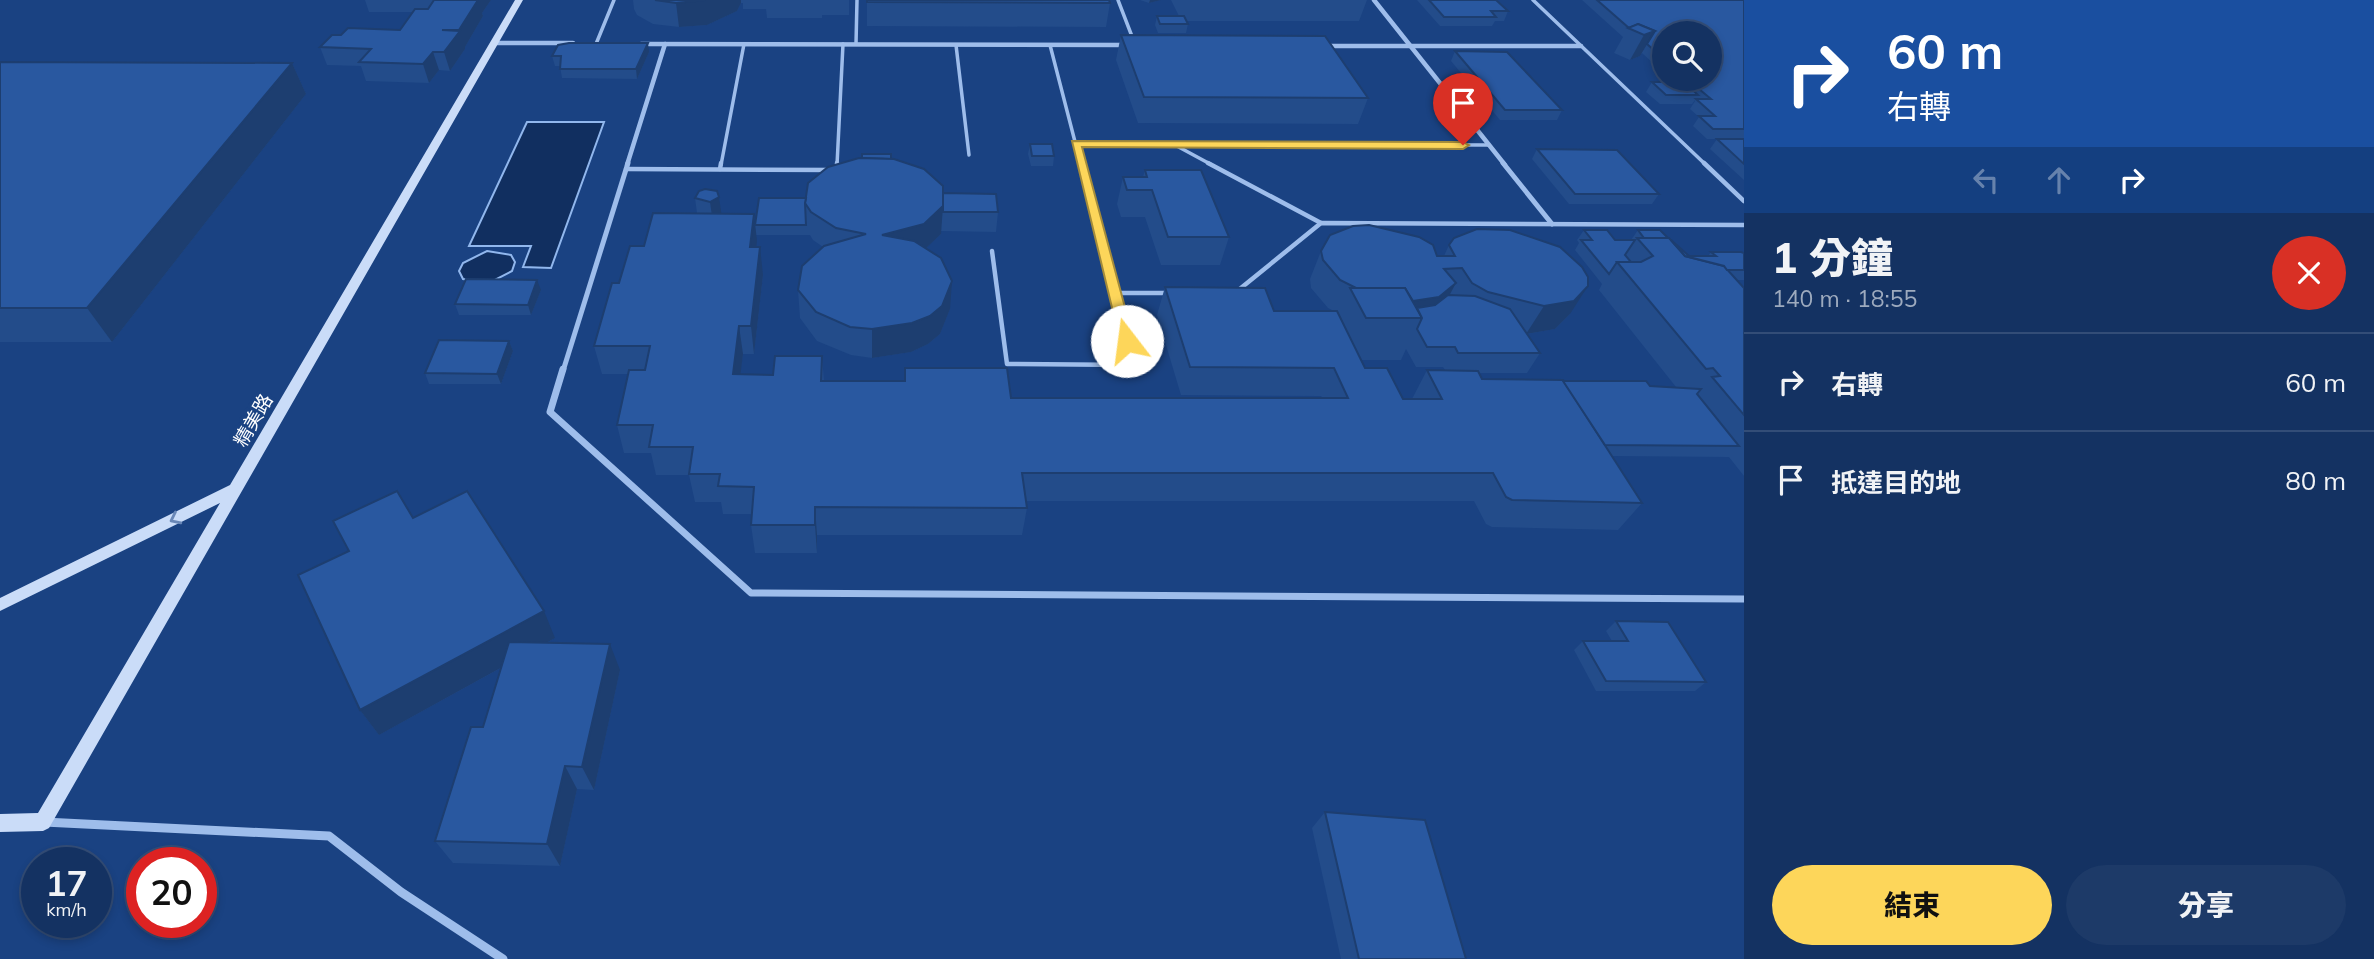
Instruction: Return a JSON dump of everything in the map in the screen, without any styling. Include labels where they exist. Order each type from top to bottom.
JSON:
[{"type":"main road","name":"精美路","points":[[43,822],[519,0]]},
{"type":"main road","points":[[0,605],[236,489]]},
{"type":"main road","points":[[0,823],[43,822]]},
{"type":"street","points":[[1374,0],[1552,224]]},
{"type":"street","points":[[493,43],[610,44]]},
{"type":"street","points":[[637,44],[1135,45]]},
{"type":"street","points":[[665,44],[550,412],[751,593],[1744,599]]},
{"type":"street","points":[[1314,46],[1581,46]]},
{"type":"street","points":[[43,822],[329,836],[401,892],[503,959]]},
{"type":"lane","points":[[596,44],[614,0]]},
{"type":"lane","points":[[856,44],[858,0]]},
{"type":"lane","points":[[1118,0],[1135,45]]},
{"type":"lane","points":[[1533,0],[1744,201]]},
{"type":"lane","points":[[720,169],[744,44]]},
{"type":"lane","points":[[626,169],[837,170],[843,44]]},
{"type":"lane","points":[[956,45],[969,155]]},
{"type":"lane","points":[[992,251],[1007,364],[1133,365],[1050,45]]},
{"type":"lane","points":[[1076,144],[1489,145]]},
{"type":"lane","points":[[1174,144],[1321,223],[1744,225]]},
{"type":"lane","points":[[1234,293],[1321,223]]},
{"type":"lane","points":[[1114,293],[1181,293]]},
{"type":"water","points":[[527,122],[604,122],[551,268],[523,267],[531,246],[469,246]]},
{"type":"water","points":[[487,251],[511,255],[515,262],[512,271],[489,283],[463,279],[459,271],[463,263]]},
{"type":"building","points":[[434,0],[478,0],[459,30],[442,30],[460,31],[444,52],[433,52],[423,64],[359,62],[371,49],[320,47],[332,35],[341,35],[348,28],[400,30],[415,9],[428,9]]},
{"type":"building","points":[[655,0],[705,0],[676,3]]},
{"type":"building","points":[[1109,0],[1110,3],[867,2]]},
{"type":"building","points":[[1429,0],[1496,0],[1508,11],[1491,11],[1496,17],[1444,17]]},
{"type":"building","points":[[1597,0],[1744,0],[1744,129],[1713,129],[1699,116],[1715,116],[1696,99],[1711,99],[1701,91],[1722,91],[1722,21],[1652,21],[1652,30],[1638,24],[1629,28]]},
{"type":"building","points":[[1157,16],[1184,16],[1188,24],[1160,24]]},
{"type":"building","points":[[1638,24],[1652,32],[1644,35],[1628,28]]},
{"type":"building","points":[[1121,35],[1325,36],[1368,98],[1144,97]]},
{"type":"building","points":[[1652,36],[1652,48],[1647,44]]},
{"type":"building","points":[[648,43],[636,69],[560,69],[561,56],[552,56],[558,45]]},
{"type":"building","points":[[1455,51],[1507,52],[1562,110],[1505,110]]},
{"type":"building","points":[[0,62],[292,63],[87,308],[0,308]]},
{"type":"building","points":[[1662,91],[1694,91],[1698,95],[1666,95]]},
{"type":"building","points":[[1717,139],[1744,139],[1744,164]]},
{"type":"building","points":[[1030,144],[1052,144],[1054,156],[1032,156]]},
{"type":"building","points":[[1537,149],[1617,150],[1659,194],[1575,194]]},
{"type":"building","points":[[862,154],[891,154],[891,159],[862,158]]},
{"type":"building","points":[[859,158],[894,159],[924,169],[943,186],[943,206],[924,224],[882,235],[914,241],[941,258],[952,281],[942,306],[930,316],[912,323],[872,329],[850,327],[816,312],[798,290],[802,266],[824,246],[866,234],[836,228],[811,212],[805,203],[808,183],[828,167]]},
{"type":"building","points":[[1145,170],[1201,170],[1229,237],[1168,237],[1152,190],[1127,190],[1123,177],[1147,177]]},
{"type":"building","points":[[699,191],[717,191],[719,197],[710,202],[695,198]]},
{"type":"building","points":[[943,193],[996,194],[998,212],[943,212]]},
{"type":"building","points":[[759,198],[806,198],[806,225],[755,225]]},
{"type":"building","points":[[653,213],[754,214],[750,247],[760,247],[751,326],[739,326],[733,374],[773,375],[775,356],[822,356],[821,381],[905,381],[905,368],[1007,368],[1011,398],[1348,398],[1334,368],[1190,367],[1165,287],[1265,288],[1274,311],[1337,311],[1365,368],[1387,368],[1403,399],[1442,399],[1427,370],[1478,371],[1482,379],[1563,380],[1642,503],[1512,500],[1506,497],[1493,473],[1022,473],[1027,508],[815,507],[815,525],[751,525],[754,487],[718,486],[720,474],[689,474],[693,447],[649,447],[653,425],[617,425],[629,370],[645,370],[650,346],[594,346],[612,283],[619,283],[630,246],[644,246]]},
{"type":"building","points":[[1369,225],[1419,237],[1433,245],[1437,256],[1455,256],[1449,245],[1454,238],[1477,229],[1510,230],[1560,247],[1582,267],[1588,277],[1588,286],[1574,301],[1544,306],[1488,292],[1472,283],[1462,268],[1444,269],[1456,283],[1439,297],[1413,301],[1405,288],[1356,288],[1340,280],[1323,260],[1321,251],[1330,235],[1353,226]]},
{"type":"building","points":[[1584,230],[1607,230],[1615,240],[1635,240],[1625,255],[1631,262],[1617,262],[1609,274],[1581,240],[1592,240]]},
{"type":"building","points":[[1638,230],[1660,230],[1668,238],[1644,238]]},
{"type":"building","points":[[1637,238],[1669,238],[1685,256],[1724,266],[1744,288],[1744,415],[1712,377],[1720,376],[1713,368],[1706,369],[1617,262],[1641,262],[1653,256]]},
{"type":"building","points":[[1671,240],[1689,256],[1716,256],[1711,252],[1744,253],[1744,270],[1727,270],[1724,266],[1685,256]]},
{"type":"building","points":[[466,279],[537,280],[528,305],[455,304]]},
{"type":"building","points":[[1350,288],[1405,288],[1422,318],[1366,318]]},
{"type":"building","points":[[1448,295],[1475,296],[1510,309],[1540,353],[1458,353],[1455,347],[1427,347],[1417,329],[1422,318],[1417,308],[1435,305]]},
{"type":"building","points":[[439,340],[509,341],[497,374],[425,373]]},
{"type":"building","points":[[1563,381],[1646,381],[1650,386],[1701,389],[1697,394],[1739,446],[1605,445]]},
{"type":"building","points":[[397,491],[413,518],[467,491],[544,611],[360,710],[298,575],[349,551],[333,521]]},
{"type":"building","points":[[1616,621],[1668,622],[1706,682],[1606,681],[1583,641],[1628,641]]},
{"type":"building","points":[[509,642],[610,644],[582,767],[565,766],[547,844],[435,841],[471,727],[483,727]]},
{"type":"building","points":[[1325,812],[1425,820],[1466,959],[1359,959]]},
{"type":"route","points":[[1127,341],[1076,144],[1463,145]]}]
